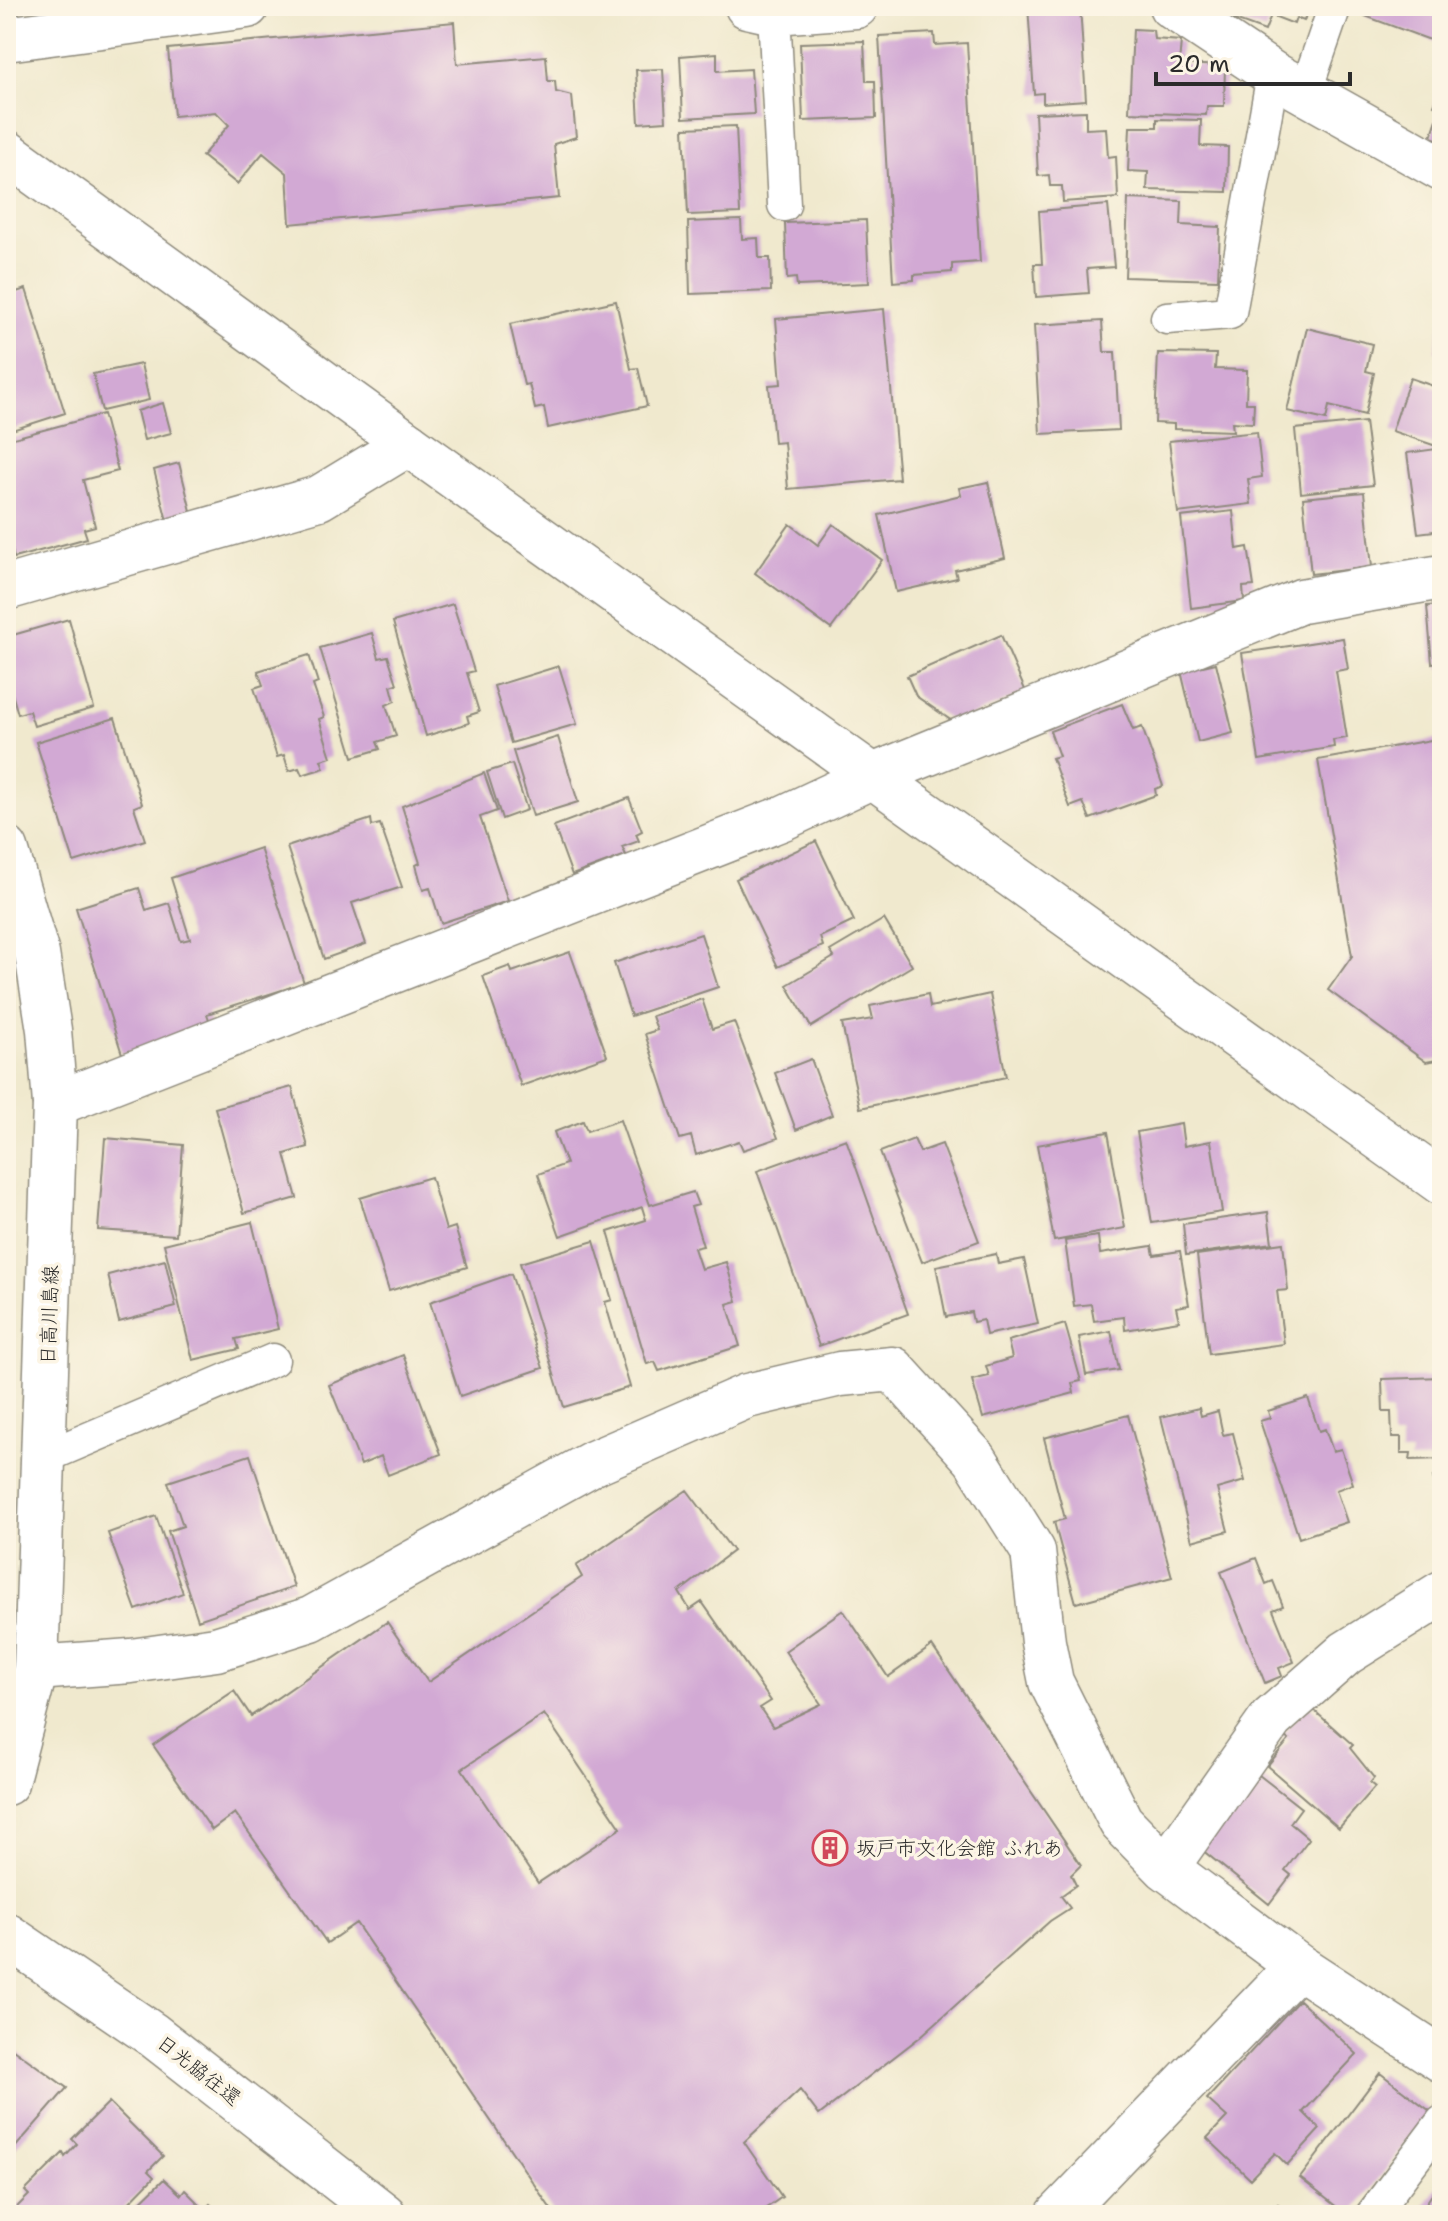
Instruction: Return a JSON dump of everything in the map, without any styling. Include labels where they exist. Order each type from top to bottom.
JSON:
[{"type":"street","points":[[6,39],[247,6]]},
{"type":"street","points":[[761,9],[856,6]]},
{"type":"street","points":[[1171,6],[1290,82],[1442,169]]},
{"type":"street","points":[[6,152],[408,444],[1442,1183]]},
{"type":"street","points":[[6,588],[319,498],[408,444]]},
{"type":"street","points":[[55,1104],[783,818],[875,775],[1301,601],[1442,577]]},
{"type":"street","name":"日高川島線","points":[[6,849],[37,954],[49,1030],[55,1104],[36,1668],[6,1783]]},
{"type":"street","points":[[36,1668],[131,1661],[216,1649],[311,1619],[593,1463],[719,1408],[747,1396],[840,1374],[893,1369],[975,1459],[1033,1551],[1043,1642],[1051,1682],[1121,1822],[1166,1868],[1298,1966],[1442,2060]]},
{"type":"street","points":[[1166,1868],[1271,1719],[1346,1653],[1442,1593]]},
{"type":"street","name":"日光脇往還","points":[[6,1935],[153,2035],[384,2215]]},
{"type":"street","points":[[1058,2215],[1298,1966]]},
{"type":"lane","points":[[1167,318],[1230,313],[1290,82],[1335,6]]},
{"type":"lane","points":[[761,9],[784,205]]},
{"type":"lane","points":[[45,1457],[273,1360]]},
{"type":"lane","points":[[1372,2215],[1442,2122]]},
{"type":"building","points":[[1028,6],[1080,6],[1086,100],[1043,103],[1043,93],[1034,94]]},
{"type":"building","points":[[1221,6],[1309,6],[1304,21],[1296,18],[1294,24],[1271,15],[1265,31],[1218,14]]},
{"type":"building","points":[[1369,6],[1442,6],[1441,44],[1365,16]]},
{"type":"building","points":[[454,22],[457,64],[546,56],[548,81],[555,81],[556,92],[572,96],[576,137],[554,144],[559,198],[290,224],[287,173],[263,153],[237,184],[202,156],[229,125],[216,112],[174,116],[168,49]]},
{"type":"building","points":[[1133,29],[1153,30],[1154,39],[1181,41],[1179,64],[1225,66],[1224,106],[1207,106],[1206,115],[1129,112]]},
{"type":"building","points":[[934,33],[935,45],[967,43],[980,262],[952,264],[952,272],[914,275],[914,280],[893,282],[879,36]]},
{"type":"building","points":[[864,41],[866,81],[875,81],[876,118],[803,121],[800,43]]},
{"type":"building","points":[[717,53],[717,71],[751,69],[754,114],[683,118],[680,56]]},
{"type":"building","points":[[663,69],[666,121],[639,123],[636,70]]},
{"type":"building","points":[[1442,86],[1442,141],[1431,137],[1441,108],[1434,105]]},
{"type":"building","points":[[1086,111],[1086,129],[1106,128],[1108,157],[1116,156],[1118,198],[1063,202],[1062,186],[1050,186],[1049,175],[1038,176],[1035,113]]},
{"type":"building","points":[[1157,119],[1201,120],[1200,146],[1228,147],[1227,192],[1147,190],[1148,172],[1128,171],[1130,127],[1157,127]]},
{"type":"building","points":[[736,126],[740,213],[688,215],[684,128]]},
{"type":"building","points":[[1128,199],[1182,201],[1181,225],[1220,227],[1218,280],[1125,277]]},
{"type":"building","points":[[1108,205],[1114,267],[1087,269],[1089,293],[1036,297],[1034,264],[1042,264],[1039,211]]},
{"type":"building","points":[[741,220],[742,239],[758,238],[759,258],[770,258],[771,291],[690,294],[688,222]]},
{"type":"building","points":[[866,220],[869,283],[797,286],[796,278],[787,279],[785,223]]},
{"type":"building","points":[[26,289],[65,413],[6,432],[6,295]]},
{"type":"building","points":[[616,301],[631,369],[638,368],[647,406],[548,428],[544,407],[535,409],[529,384],[524,385],[510,324]]},
{"type":"building","points":[[884,309],[899,479],[788,489],[784,442],[774,443],[769,385],[781,384],[776,319]]},
{"type":"building","points":[[1102,321],[1104,352],[1115,352],[1119,430],[1040,434],[1034,325]]},
{"type":"building","points":[[1442,323],[1442,353],[1435,351]]},
{"type":"building","points":[[1307,328],[1372,344],[1366,371],[1374,373],[1365,415],[1329,406],[1326,420],[1287,411]]},
{"type":"building","points":[[1158,353],[1216,354],[1215,369],[1247,370],[1246,403],[1254,403],[1253,423],[1232,422],[1233,431],[1174,429],[1174,424],[1155,423]]},
{"type":"building","points":[[141,364],[149,400],[102,411],[93,374]]},
{"type":"building","points":[[1410,378],[1442,389],[1442,448],[1392,431]]},
{"type":"building","points":[[163,403],[171,433],[144,440],[137,411]]},
{"type":"building","points":[[103,414],[118,471],[83,480],[95,526],[84,529],[87,538],[14,558],[6,525],[6,440]]},
{"type":"building","points":[[1365,422],[1373,485],[1301,493],[1295,429]]},
{"type":"building","points":[[1257,432],[1262,477],[1248,479],[1251,504],[1178,513],[1169,441]]},
{"type":"building","points":[[1436,449],[1438,461],[1442,460],[1442,530],[1418,533],[1407,453]]},
{"type":"building","points":[[179,463],[192,515],[167,521],[154,470]]},
{"type":"building","points":[[988,482],[1005,558],[955,570],[957,578],[896,592],[879,515],[961,495],[959,488]]},
{"type":"building","points":[[1364,492],[1372,567],[1311,574],[1303,498]]},
{"type":"building","points":[[1233,511],[1237,549],[1248,547],[1254,586],[1243,587],[1244,601],[1191,608],[1181,517]]},
{"type":"building","points":[[790,524],[818,545],[833,524],[882,560],[831,629],[755,573]]},
{"type":"building","points":[[453,604],[474,671],[467,673],[479,712],[467,716],[469,723],[426,736],[393,622]]},
{"type":"building","points":[[1442,605],[1440,669],[1439,662],[1432,663],[1427,606]]},
{"type":"building","points":[[69,619],[94,708],[34,726],[29,711],[18,714],[6,673],[6,666],[14,664],[6,637]]},
{"type":"building","points":[[372,633],[379,658],[388,656],[397,684],[391,686],[395,701],[386,705],[396,736],[377,742],[380,749],[353,757],[320,648]]},
{"type":"building","points":[[1001,635],[1026,692],[955,723],[916,696],[907,676]]},
{"type":"building","points":[[1343,638],[1348,669],[1336,671],[1347,738],[1333,740],[1334,747],[1259,760],[1242,653]]},
{"type":"building","points":[[309,655],[318,683],[313,685],[324,717],[319,719],[331,757],[321,760],[324,768],[302,775],[299,768],[289,771],[284,755],[277,757],[254,688],[263,685],[258,671]]},
{"type":"building","points":[[1216,663],[1233,733],[1198,742],[1181,671]]},
{"type":"building","points":[[559,666],[577,724],[511,743],[494,686]]},
{"type":"building","points":[[1122,704],[1133,730],[1142,727],[1163,786],[1155,789],[1156,795],[1090,819],[1083,802],[1070,807],[1052,758],[1059,756],[1050,731]]},
{"type":"building","points":[[115,718],[142,804],[134,807],[145,840],[74,862],[36,742]]},
{"type":"building","points":[[558,737],[578,802],[533,816],[513,751]]},
{"type":"building","points":[[1437,739],[1442,766],[1442,1059],[1426,1062],[1328,990],[1352,956],[1318,760]]},
{"type":"building","points":[[512,764],[527,810],[502,819],[487,772]]},
{"type":"building","points":[[484,773],[497,811],[480,817],[508,901],[441,923],[430,888],[423,890],[416,865],[420,863],[402,806]]},
{"type":"building","points":[[629,798],[642,831],[636,834],[639,841],[622,847],[626,855],[572,875],[554,826]]},
{"type":"building","points":[[371,819],[372,826],[380,824],[402,887],[352,903],[366,944],[324,959],[287,847]]},
{"type":"building","points":[[816,841],[854,921],[820,937],[823,946],[778,967],[736,879]]},
{"type":"building","points":[[260,848],[304,983],[207,1014],[211,1025],[122,1054],[76,908],[139,888],[146,910],[169,903],[181,941],[190,939],[171,878]]},
{"type":"building","points":[[884,919],[912,966],[811,1027],[787,985],[834,957],[830,951]]},
{"type":"building","points":[[701,934],[718,987],[631,1016],[614,963]]},
{"type":"building","points":[[570,952],[607,1056],[521,1086],[483,976],[510,966],[512,972]]},
{"type":"building","points":[[928,994],[930,1007],[990,994],[1006,1077],[860,1108],[842,1024],[873,1019],[870,1006]]},
{"type":"building","points":[[702,999],[712,1029],[734,1022],[778,1138],[743,1150],[739,1141],[696,1155],[691,1136],[680,1139],[645,1034],[657,1030],[652,1016]]},
{"type":"building","points":[[811,1059],[832,1115],[796,1130],[775,1073]]},
{"type":"building","points":[[292,1087],[308,1147],[285,1154],[297,1198],[244,1213],[215,1108]]},
{"type":"building","points":[[620,1120],[650,1205],[693,1192],[698,1205],[691,1207],[703,1246],[694,1248],[701,1269],[726,1262],[737,1301],[727,1304],[740,1346],[659,1371],[655,1362],[647,1364],[608,1232],[646,1220],[642,1207],[560,1236],[538,1174],[566,1164],[554,1132],[583,1121],[587,1131]]},
{"type":"building","points":[[1181,1124],[1184,1146],[1211,1141],[1222,1212],[1152,1223],[1137,1132]]},
{"type":"building","points":[[1108,1132],[1125,1228],[1054,1241],[1037,1145]]},
{"type":"building","points":[[105,1138],[183,1145],[176,1235],[98,1230]]},
{"type":"building","points":[[846,1139],[908,1314],[819,1346],[757,1171]]},
{"type":"building","points":[[914,1139],[920,1152],[942,1144],[979,1241],[922,1262],[880,1152]]},
{"type":"building","points":[[431,1177],[446,1230],[455,1227],[467,1267],[389,1291],[360,1198]]},
{"type":"building","points":[[1268,1212],[1272,1243],[1186,1255],[1183,1224]]},
{"type":"building","points":[[252,1222],[278,1329],[236,1339],[239,1349],[193,1360],[164,1244]]},
{"type":"building","points":[[1098,1236],[1100,1254],[1152,1246],[1154,1255],[1180,1251],[1189,1305],[1176,1307],[1179,1321],[1125,1330],[1124,1317],[1094,1321],[1091,1304],[1074,1306],[1065,1241]]},
{"type":"building","points":[[594,1241],[612,1300],[605,1302],[630,1387],[564,1407],[520,1263]]},
{"type":"building","points":[[1283,1243],[1288,1290],[1277,1291],[1284,1344],[1209,1354],[1197,1255]]},
{"type":"building","points":[[996,1254],[998,1264],[1024,1259],[1038,1324],[986,1335],[983,1320],[973,1322],[971,1312],[946,1317],[936,1266]]},
{"type":"building","points":[[165,1260],[176,1307],[119,1322],[108,1275]]},
{"type":"building","points":[[511,1274],[543,1368],[460,1396],[430,1302]]},
{"type":"building","points":[[1065,1324],[1081,1381],[1072,1383],[1074,1393],[983,1418],[972,1380],[989,1376],[986,1366],[1012,1358],[1008,1341]]},
{"type":"building","points":[[1111,1331],[1119,1370],[1086,1375],[1079,1337]]},
{"type":"building","points":[[403,1355],[441,1454],[388,1475],[381,1456],[361,1465],[329,1385]]},
{"type":"building","points":[[1442,1377],[1442,1459],[1410,1460],[1411,1453],[1401,1453],[1401,1437],[1392,1437],[1391,1412],[1383,1412],[1382,1379]]},
{"type":"building","points":[[1308,1398],[1319,1431],[1325,1429],[1333,1451],[1341,1449],[1353,1484],[1336,1490],[1347,1522],[1299,1538],[1260,1421],[1270,1418],[1268,1411]]},
{"type":"building","points":[[1199,1408],[1201,1416],[1218,1411],[1223,1435],[1233,1433],[1245,1481],[1217,1489],[1228,1531],[1192,1541],[1161,1417]]},
{"type":"building","points":[[1128,1415],[1172,1577],[1076,1603],[1054,1522],[1065,1519],[1044,1438]]},
{"type":"building","points":[[250,1455],[294,1587],[198,1620],[168,1531],[183,1526],[168,1482]]},
{"type":"building","points":[[1442,1475],[1442,1508],[1441,1508],[1433,1477]]},
{"type":"building","name":"坂戸市文化会館 ふれあ","points":[[687,1490],[733,1551],[679,1592],[690,1610],[702,1602],[771,1701],[760,1708],[773,1727],[821,1704],[785,1651],[843,1610],[888,1677],[932,1646],[1081,1865],[1071,1875],[1076,1885],[1061,1896],[1070,1908],[1050,1921],[920,2037],[819,2115],[800,2090],[744,2142],[782,2197],[756,2215],[555,2215],[356,1923],[327,1943],[235,1813],[212,1830],[153,1745],[234,1691],[251,1716],[387,1622],[428,1682],[582,1577],[576,1566]],"holes":[[[544,1714],[621,1828],[538,1883],[462,1769]]]},
{"type":"building","points":[[156,1516],[183,1593],[136,1610],[108,1533]]},
{"type":"building","points":[[1256,1558],[1266,1584],[1273,1581],[1283,1606],[1273,1610],[1294,1662],[1279,1668],[1282,1676],[1265,1683],[1221,1572]]},
{"type":"building","points":[[1308,1705],[1353,1745],[1350,1748],[1374,1778],[1370,1783],[1375,1787],[1339,1828],[1267,1766],[1289,1740],[1282,1735]]},
{"type":"building","points":[[1259,1775],[1301,1808],[1290,1823],[1309,1839],[1285,1870],[1291,1875],[1269,1904],[1201,1849]]},
{"type":"building","points":[[1299,2000],[1357,2054],[1303,2112],[1320,2129],[1287,2165],[1275,2153],[1250,2179],[1207,2138],[1227,2117],[1207,2099]]},
{"type":"building","points":[[13,2049],[67,2088],[6,2158],[6,2058]]},
{"type":"building","points":[[1380,2073],[1430,2111],[1351,2215],[1347,2215],[1300,2178]]},
{"type":"building","points":[[109,2102],[163,2156],[148,2171],[154,2177],[117,2215],[9,2215],[29,2195],[25,2191],[63,2153],[65,2157],[77,2144],[72,2139]]},
{"type":"building","points":[[164,2179],[181,2195],[185,2190],[201,2206],[192,2215],[137,2215],[132,2210]]},
{"type":"building","points":[[1442,2180],[1442,2215],[1418,2215]]},
{"type":"building","points":[[210,2204],[222,2215],[199,2215]]},
{"type":"building","points":[[1278,2204],[1292,2215],[1270,2215]]},
{"type":"place","name":"坂戸市文化会館 ふれあ","points":[[830,1848]]}]
